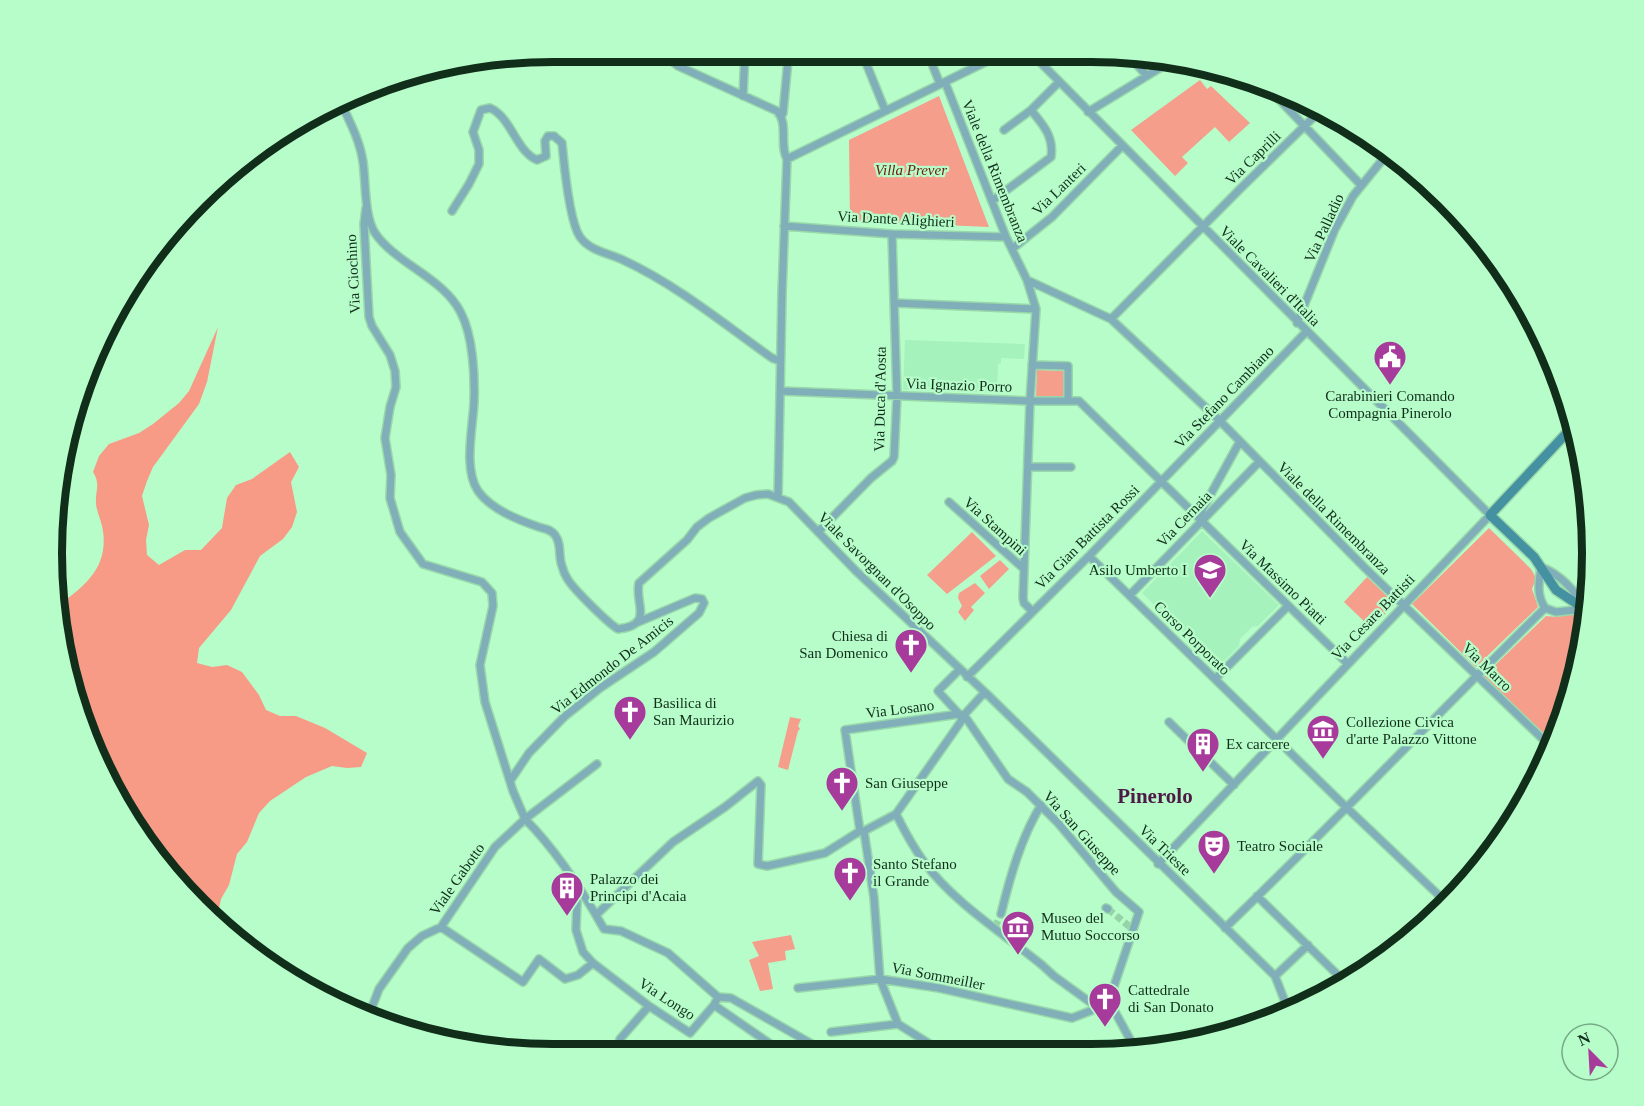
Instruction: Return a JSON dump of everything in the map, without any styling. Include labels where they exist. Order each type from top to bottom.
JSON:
[{"type":"street","points":[[673,62],[777,111],[781,117]]},
{"type":"street","points":[[743,96],[745,62]]},
{"type":"street","points":[[343,109],[360,146],[367,200],[374,231],[382,242],[442,289],[461,311],[473,362],[474,403],[470,455],[471,470],[477,489],[496,507],[553,532],[558,539],[561,562],[567,580],[618,629],[635,624],[640,616],[641,608],[636,592],[639,583],[687,540],[697,527],[745,498],[768,494],[778,496],[787,159],[784,152],[781,117],[788,62]]},
{"type":"street","points":[[866,62],[885,110]]},
{"type":"street","name":"Viale della Rimembranza","points":[[931,62],[943,83],[1006,237],[1027,280],[1111,319],[1219,420],[1404,605]]},
{"type":"street","points":[[787,159],[943,83],[980,62]]},
{"type":"street","name":"Viale Cavalieri d'Italia","points":[[1040,62],[1490,515]]},
{"type":"street","points":[[1136,64],[1147,76]]},
{"type":"street","points":[[1088,112],[1162,67]]},
{"type":"street","points":[[1004,130],[1030,110],[1059,82]]},
{"type":"street","points":[[1279,99],[1361,185]]},
{"type":"street","points":[[452,211],[469,184],[478,164],[478,150],[473,132],[481,111],[490,108],[497,111],[532,158],[537,160],[546,156],[545,141],[548,136],[554,136],[562,143],[566,180],[578,235],[587,245],[622,259],[687,296],[772,358],[780,361]]},
{"type":"street","points":[[992,201],[1051,157],[1053,146],[1050,135],[1030,110]]},
{"type":"street","name":"Via Caprilli","points":[[1111,319],[1316,116]]},
{"type":"street","name":"Via Lanteri","points":[[1012,249],[1052,217],[1122,146]]},
{"type":"street","name":"Via Palladio","points":[[1297,323],[1335,229],[1361,185],[1384,158]]},
{"type":"street","name":"Via Ciochino","points":[[367,200],[364,224],[369,317],[390,355],[395,371],[396,387],[385,438],[391,476],[390,498],[400,532],[423,564],[482,582],[492,593],[493,606],[480,665],[485,702],[510,781]]},
{"type":"street","name":"Via Dante Alighieri","points":[[784,226],[892,234],[1006,237]]},
{"type":"street","name":"Via Duca d'Aosta","points":[[818,532],[871,478],[892,461],[896,444],[897,396],[892,234]]},
{"type":"street","points":[[1027,280],[1036,309],[1024,569],[1024,603],[1032,611]]},
{"type":"street","points":[[894,303],[1036,309]]},
{"type":"street","name":"Via Stefano Cambiano","points":[[1161,481],[1306,332]]},
{"type":"street","points":[[1032,365],[1068,366],[1068,400]]},
{"type":"street","name":"Via Ignazio Porro","points":[[780,391],[1030,401],[1068,400]]},
{"type":"street","name":"Via Massimo Piatti","points":[[1068,400],[1079,401],[1347,663]]},
{"type":"street","points":[[1567,432],[1490,515],[1542,567],[1556,590],[1579,605]]},
{"type":"street","points":[[1201,520],[1202,510],[1239,442]]},
{"type":"street","name":"Via Cernaia","points":[[1130,595],[1259,462]]},
{"type":"street","points":[[1028,467],[1071,467]]},
{"type":"street","name":"Via Gian Battista Rossi","points":[[967,677],[1161,481]]},
{"type":"street","name":"Viale Savorgnan d'Osoppo","points":[[778,496],[789,502],[967,677]]},
{"type":"street","name":"Via Stampini","points":[[949,502],[1024,569]]},
{"type":"street","name":"Via Cesare Battisti","points":[[1158,864],[1490,515]]},
{"type":"street","name":"Corso Porporato","points":[[1089,556],[1442,898]]},
{"type":"street","points":[[1542,567],[1538,588],[1539,598],[1545,608],[1556,612],[1579,611]]},
{"type":"street","name":"Via Edmondo De Amicis","points":[[510,781],[529,753],[564,717],[600,688],[654,652],[699,613],[704,603],[702,599],[695,598],[635,624]]},
{"type":"street","name":"Via Marro","points":[[1404,605],[1545,741]]},
{"type":"street","points":[[1215,679],[1288,606]]},
{"type":"street","points":[[1225,927],[1347,808],[1545,608]]},
{"type":"street","name":"Via San Giuseppe","points":[[957,668],[938,691],[962,715],[1008,779],[1041,805],[1116,892],[1139,912],[1132,927],[1109,1001]]},
{"type":"street","name":"Via Trieste","points":[[967,677],[1275,976]]},
{"type":"street","points":[[596,915],[673,842],[725,807],[758,781],[761,785],[758,864],[767,866],[825,852],[896,814],[962,720],[962,715],[984,693]]},
{"type":"street","name":"Via Losano","points":[[862,831],[845,730],[962,715]]},
{"type":"street","points":[[1169,722],[1234,786]]},
{"type":"street","name":"Viale Gabotto","points":[[371,1009],[379,989],[408,948],[422,936],[441,927],[495,847],[525,819],[597,764]]},
{"type":"street","points":[[510,781],[525,819],[575,882],[604,929],[621,931],[668,952],[718,997],[731,998],[812,1044]]},
{"type":"street","points":[[1001,914],[1012,872],[1041,805]]},
{"type":"street","points":[[896,814],[924,862],[952,892],[1054,976],[1098,1008],[1109,1001],[1132,1042]]},
{"type":"street","points":[[862,831],[874,898],[880,979],[898,1024],[930,1044]]},
{"type":"street","points":[[441,927],[523,982],[539,959],[566,979],[578,975],[593,963],[583,952],[576,932],[575,882]]},
{"type":"street","points":[[1257,896],[1341,977]]},
{"type":"street","points":[[1286,1004],[1275,976],[1308,945]]},
{"type":"street","name":"Via Longo","points":[[593,963],[649,1006],[690,1033],[718,997]]},
{"type":"street","name":"Via Sommeiller","points":[[798,988],[880,979],[939,988],[1072,1018],[1098,1008]]},
{"type":"street","points":[[714,1005],[770,1044]]},
{"type":"street","points":[[624,1044],[620,1039],[649,1006]]},
{"type":"street","points":[[831,1032],[898,1024]]},
{"type":"shaded area","points":[[218,327],[207,382],[199,404],[153,467],[142,496],[149,525],[146,540],[147,555],[159,565],[185,550],[201,550],[222,528],[227,498],[236,485],[252,479],[290,452],[299,467],[291,482],[297,512],[292,527],[283,539],[260,556],[231,610],[199,648],[197,663],[212,667],[227,665],[242,672],[259,695],[266,710],[280,716],[296,716],[325,728],[367,753],[361,767],[332,766],[306,777],[270,801],[259,813],[247,842],[237,854],[229,885],[221,899],[218,913],[183,877],[163,852],[127,799],[112,770],[99,741],[78,680],[64,601],[79,590],[94,574],[102,554],[103,531],[97,507],[97,484],[93,472],[99,456],[109,444],[139,433],[153,424],[179,403],[189,391]]},
{"type":"shaded area","points":[[905,340],[1025,344],[1024,359],[1001,358],[1001,363],[998,364],[997,393],[903,390]]},
{"type":"shaded area","name":"Asilo Umberto I","points":[[1202,531],[1279,605],[1258,626],[1252,627],[1240,639],[1239,646],[1218,667],[1142,593]]},
{"type":"green space","points":[[1200,80],[1207,89],[1211,86],[1250,123],[1229,142],[1215,127],[1182,157],[1188,163],[1175,176],[1131,130]]},
{"type":"green space","name":"Villa Prever","points":[[939,96],[989,227],[850,221],[849,140]]},
{"type":"green space","points":[[1037,370],[1066,371],[1066,398],[1036,397]]},
{"type":"green space","points":[[1489,528],[1531,569],[1536,578],[1532,589],[1538,607],[1476,667],[1412,604]]},
{"type":"green space","points":[[972,532],[996,556],[947,594],[927,575]]},
{"type":"green space","points":[[1000,560],[1009,569],[989,589],[980,576]]},
{"type":"green space","points":[[1367,577],[1395,604],[1371,628],[1344,602]]},
{"type":"green space","points":[[975,583],[985,593],[971,607],[974,610],[965,621],[958,612],[962,606],[958,598],[959,593]]},
{"type":"green space","points":[[1575,615],[1578,617],[1566,680],[1547,736],[1484,676],[1546,616]]},
{"type":"green space","points":[[790,717],[801,719],[788,770],[778,767]]},
{"type":"green space","points":[[791,935],[795,949],[785,951],[786,960],[768,963],[773,989],[760,991],[749,960],[759,956],[752,942]]},
{"type":"tunnel","points":[[1108,909],[1130,927]]},
{"type":"tunnel","points":[[995,927],[1001,914]]},
{"type":"place","name":"Carabinieri Comando Compagnia Pinerolo","points":[[1390,386]]},
{"type":"place","name":"Asilo Umberto I","points":[[1210,599]]},
{"type":"place","name":"Chiesa di San Domenico","points":[[911,674]]},
{"type":"place","name":"Basilica di San Maurizio","points":[[630,741]]},
{"type":"place","name":"Collezione Civica d'arte Palazzo Vittone","points":[[1323,760]]},
{"type":"place","name":"Ex carcere","points":[[1203,773]]},
{"type":"place","name":"San Giuseppe","points":[[842,812]]},
{"type":"place","name":"Teatro Sociale","points":[[1214,875]]},
{"type":"place","name":"Santo Stefano il Grande","points":[[850,902]]},
{"type":"place","name":"Palazzo dei Principi d'Acaia","points":[[567,917]]},
{"type":"place","name":"Museo del Mutuo Soccorso","points":[[1018,956]]},
{"type":"place","name":"Cattedrale di San Donato","points":[[1105,1028]]},
{"type":"district","name":"Pinerolo","points":[[1155,796]]}]
